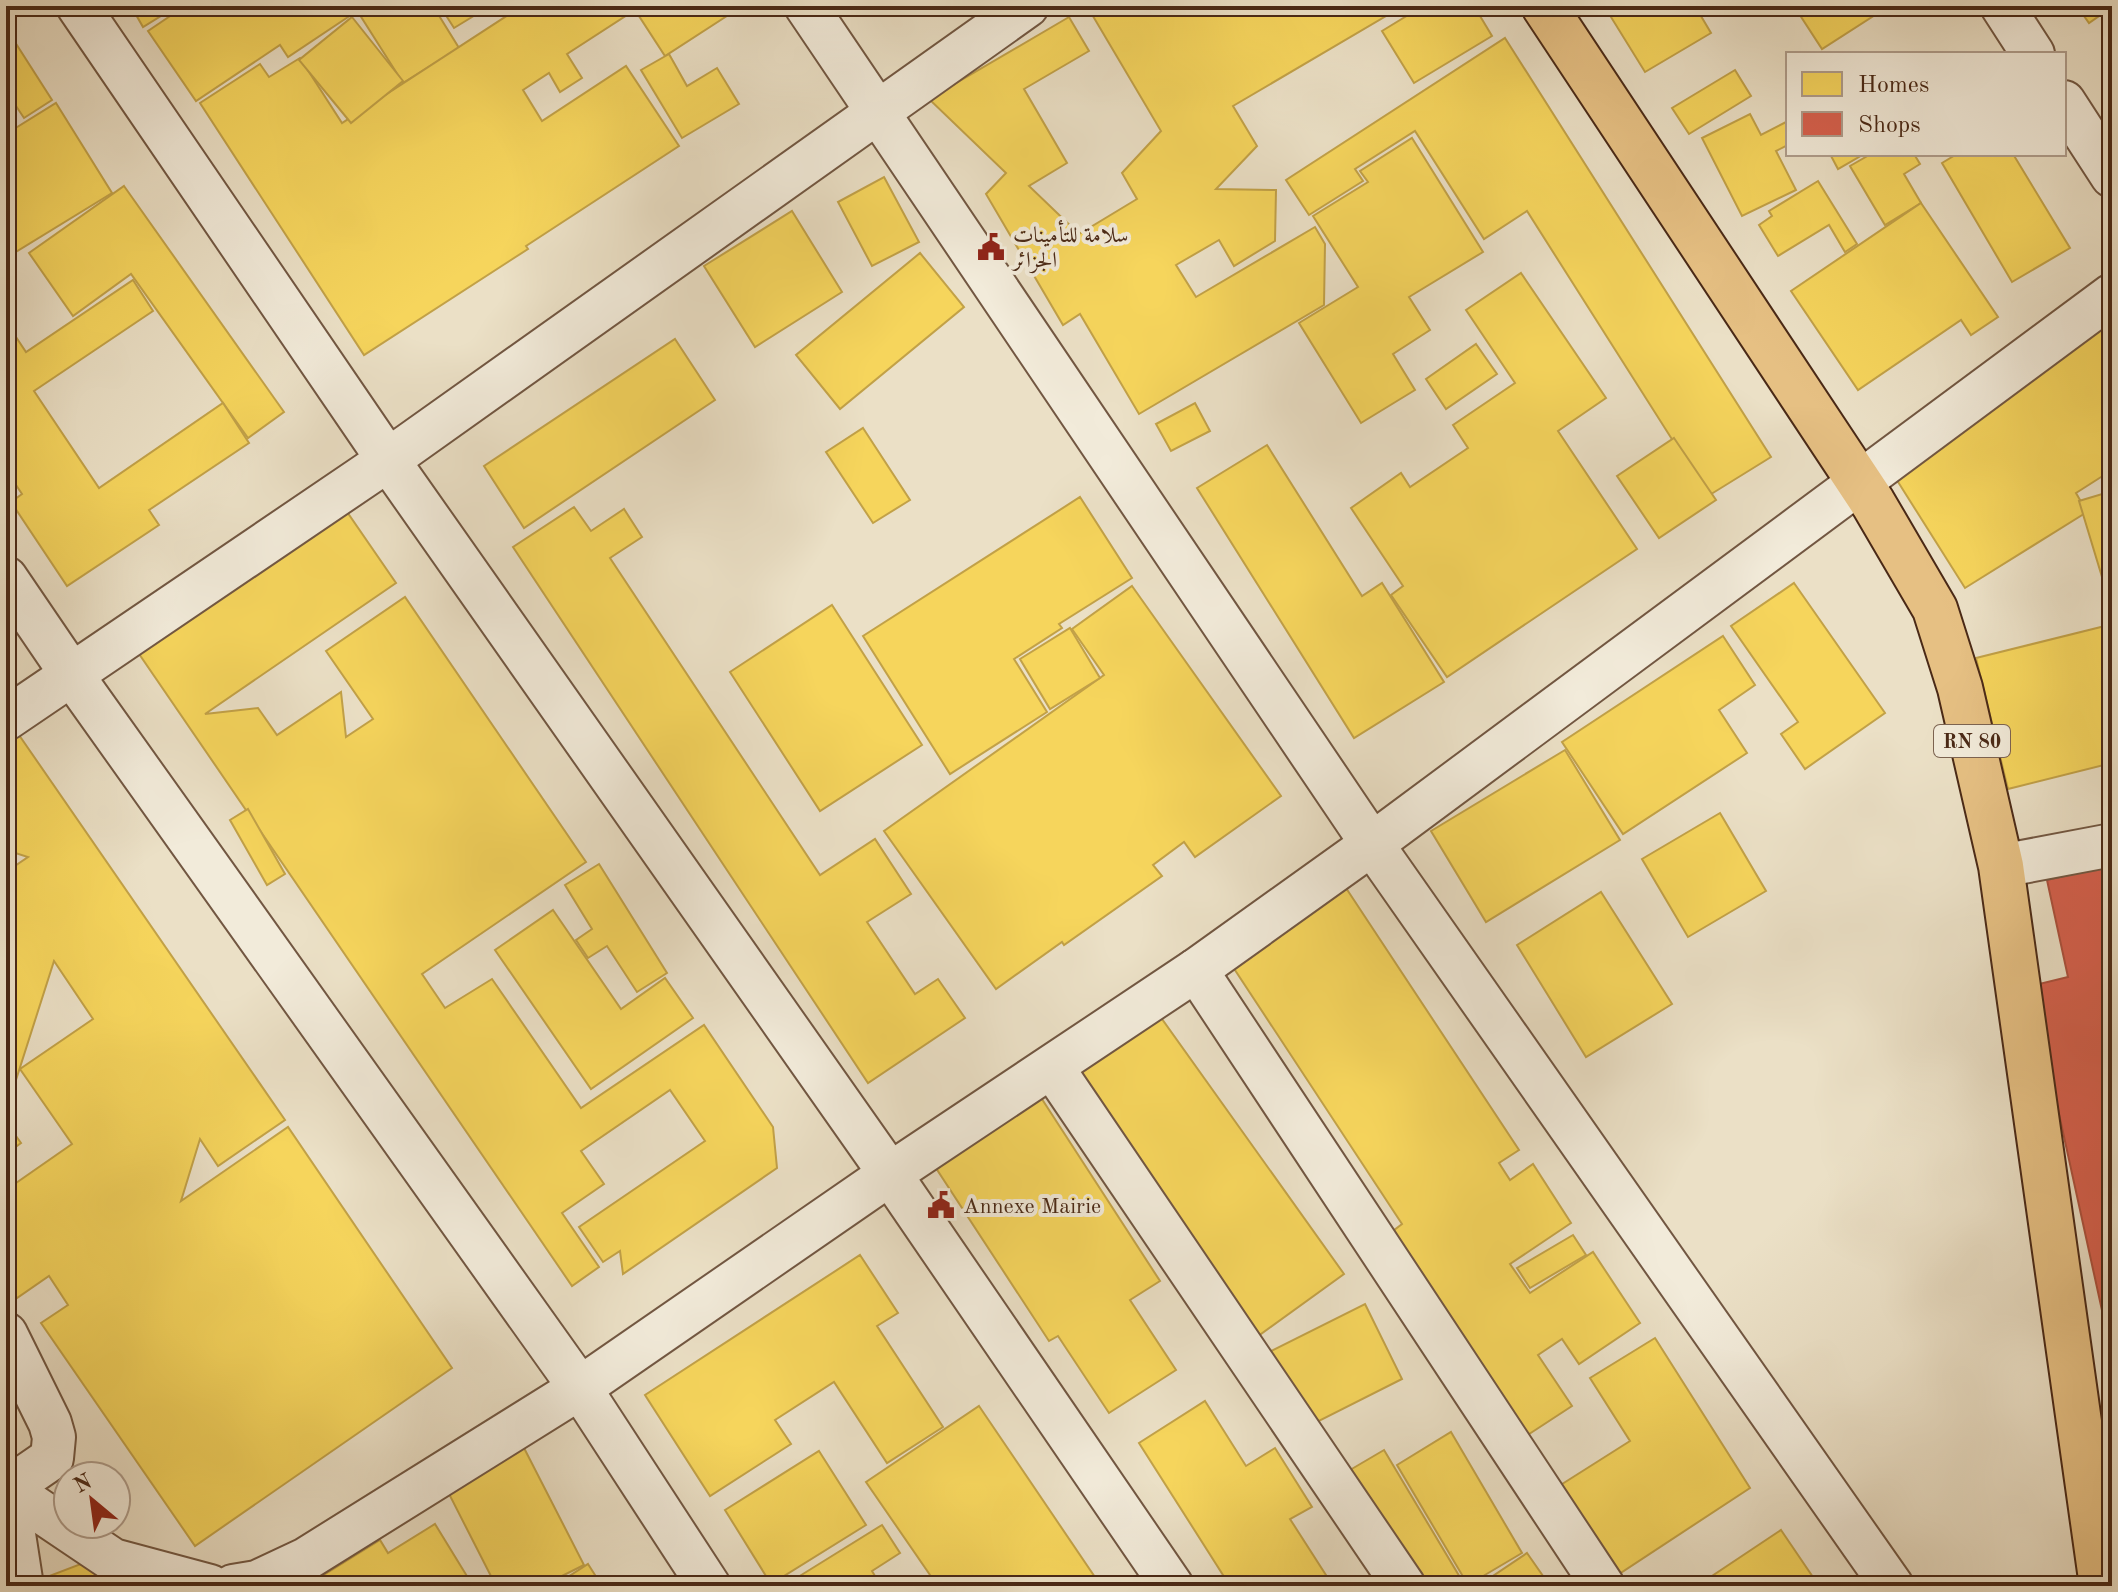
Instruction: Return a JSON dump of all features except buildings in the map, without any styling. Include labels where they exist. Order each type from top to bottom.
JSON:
[{"type":"main road","name":"RN 80","points":[[1544,6],[1859,481],[1935,609],[1960,688],[2001,866],[2102,1586]]},
{"type":"street","points":[[78,6],[388,460],[890,1174],[1172,1586]]},
{"type":"street","points":[[806,6],[1372,844],[1892,1586]]},
{"type":"street","points":[[6,719],[388,460],[1027,6]]},
{"type":"street","points":[[2002,6],[2032,52]]},
{"type":"street","points":[[2066,105],[2112,176]]},
{"type":"street","points":[[233,1586],[257,1582],[306,1559],[580,1388],[890,1174],[1196,970],[1372,844],[2112,295]]},
{"type":"street","points":[[6,578],[580,1388],[709,1586]]},
{"type":"street","points":[[2001,866],[2112,845]]},
{"type":"street","points":[[1196,970],[1603,1586]]},
{"type":"street","points":[[1052,1067],[1404,1586]]},
{"type":"street","points":[[6,1334],[54,1437],[52,1458],[7,1488]]},
{"type":"street","points":[[7,1488],[117,1573],[210,1586]]},
{"type":"street","points":[[7,1488],[22,1586]]},
{"type":"place","name":"سلامة للتأمينات الجزائر","points":[[991,247]]},
{"type":"place","name":"Annexe Mairie","points":[[941,1205]]}]
